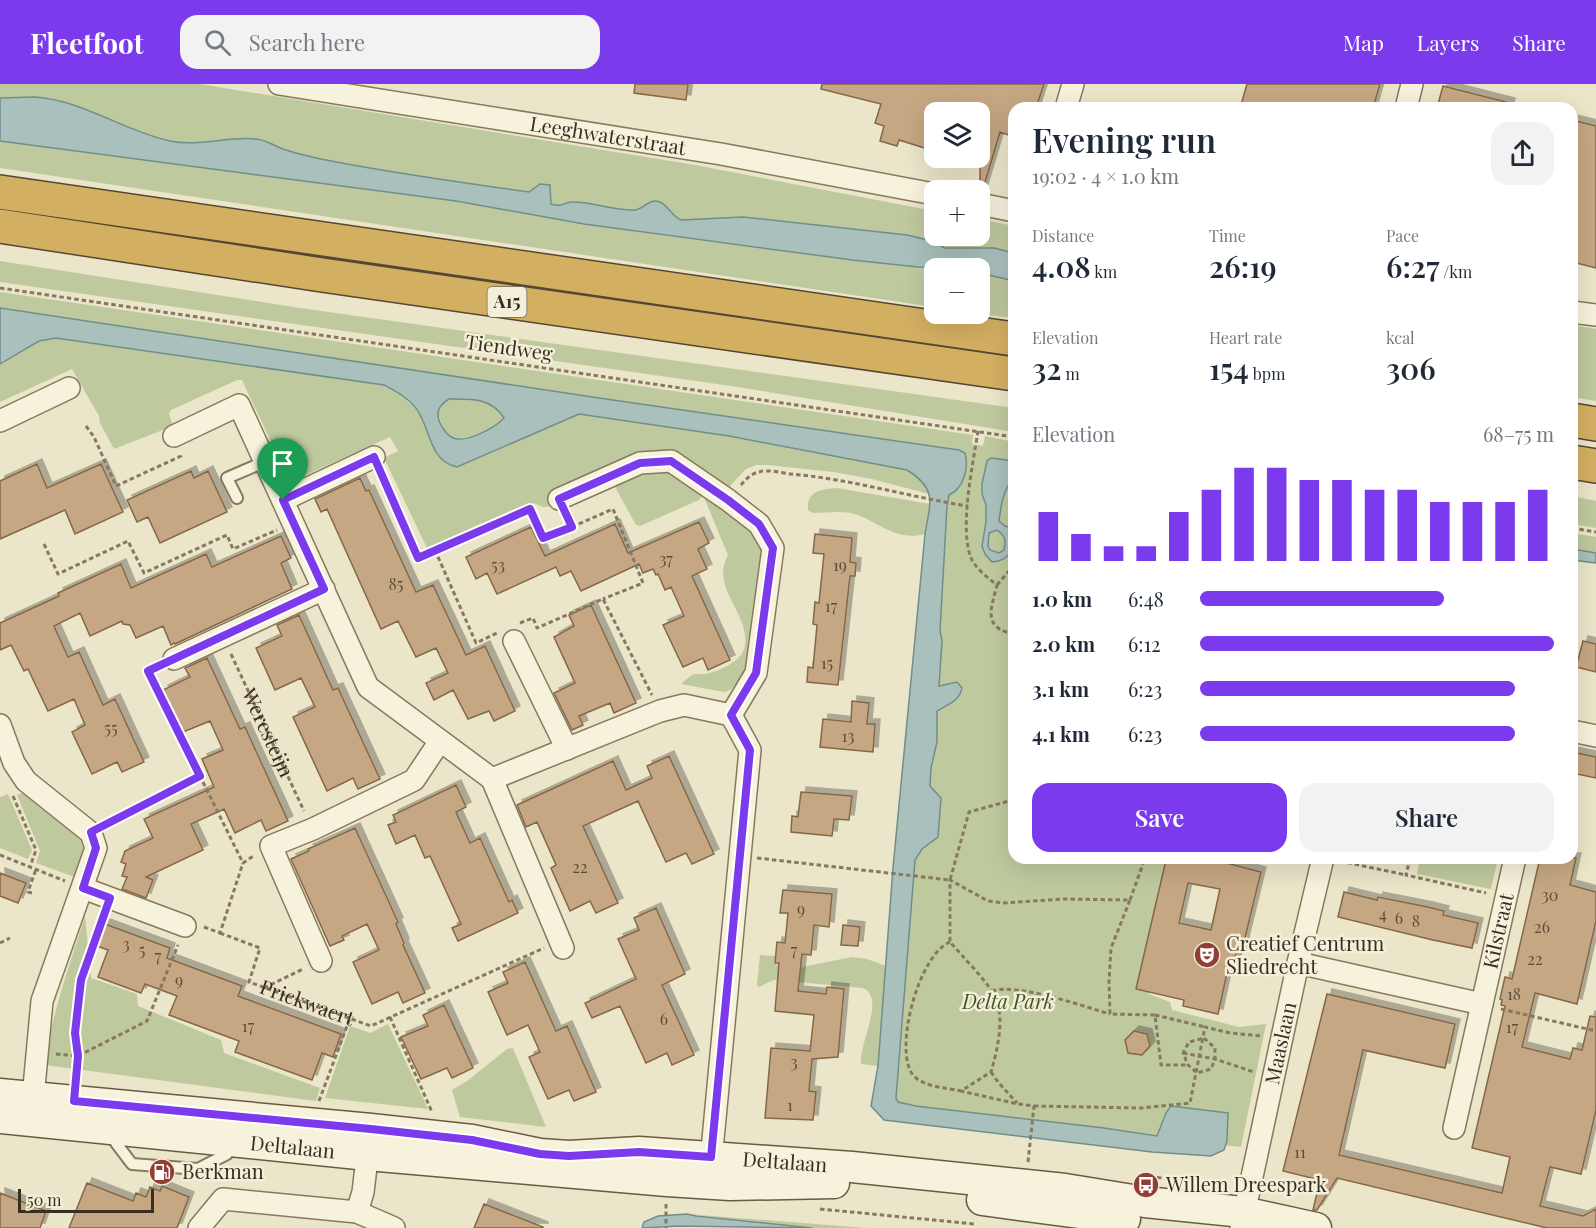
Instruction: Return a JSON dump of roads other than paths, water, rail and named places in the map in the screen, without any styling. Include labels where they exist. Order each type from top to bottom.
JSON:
[{"type":"highway","name":"A15","points":[[0,192],[1008,338]]},
{"type":"highway","name":"A15","points":[[0,226],[322,276],[1008,373]]},
{"type":"highway","points":[[1578,421],[1596,424]]},
{"type":"highway","points":[[1578,463],[1596,466]]},
{"type":"street","name":"Leeghwaterstraat","points":[[279,84],[378,91],[924,192]]},
{"type":"street","points":[[1068,102],[1073,84]]},
{"type":"street","points":[[1408,102],[1412,84]]},
{"type":"street","points":[[990,206],[1008,210]]},
{"type":"street","points":[[1578,313],[1596,315]]},
{"type":"street","points":[[0,421],[69,388]]},
{"type":"street","points":[[174,436],[239,405],[368,687],[492,779],[561,945]]},
{"type":"street","points":[[283,500],[374,457]]},
{"type":"street","points":[[559,499],[640,463],[671,461],[759,524],[773,548],[756,673],[731,715]]},
{"type":"street","points":[[174,659],[324,589]]},
{"type":"street","points":[[510,635],[567,749]]},
{"type":"street","points":[[492,779],[660,711],[684,705],[731,715],[750,750],[710,1170]]},
{"type":"street","points":[[0,725],[5,767],[91,832],[96,848],[42,1001],[32,1110]]},
{"type":"street","points":[[1578,732],[1596,736]]},
{"type":"street","points":[[321,961],[271,846],[313,829],[414,780],[440,741]]},
{"type":"street","name":"Maaslaan","points":[[1242,1220],[1298,963],[1328,864]]},
{"type":"street","name":"Kilstraat","points":[[1454,1128],[1514,864]]},
{"type":"street","points":[[83,888],[192,926]]},
{"type":"street","points":[[1298,963],[1482,1004]]},
{"type":"street","name":"Deltalaan","points":[[0,1094],[32,1110],[369,1142],[710,1170],[730,1185],[869,1182],[1034,1199],[1145,1202],[1242,1220],[1316,1228]]},
{"type":"street","name":"Deltalaan","points":[[0,1118],[74,1101],[133,1120]]},
{"type":"street","points":[[357,1212],[363,1192],[369,1142]]},
{"type":"street","points":[[200,1228],[223,1199],[357,1212],[394,1228]]},
{"type":"street","name":"Deltalaan","points":[[1034,1199],[1093,1221],[1195,1228]]},
{"type":"lane","points":[[237,498],[227,478],[264,462]]},
{"type":"water","points":[[0,98],[53,99],[153,136],[181,143],[256,139],[299,154],[399,173],[529,192],[540,184],[550,185],[551,204],[556,205],[582,202],[635,210],[656,201],[663,204],[681,220],[743,217],[907,235],[924,239],[924,246],[994,248],[1008,252],[1008,280],[990,275],[990,258],[924,258],[924,267],[852,260],[584,224],[456,201],[0,141]]},
{"type":"water","points":[[0,308],[959,450],[965,453],[966,465],[962,483],[949,495],[947,506],[939,686],[957,682],[962,688],[956,699],[937,711],[937,742],[931,768],[930,786],[941,798],[938,837],[922,849],[915,860],[896,1098],[898,1102],[916,1106],[1157,1136],[1171,1106],[1228,1113],[1227,1141],[1224,1150],[1211,1156],[1152,1152],[884,1120],[871,1106],[878,1066],[893,868],[925,534],[930,505],[928,490],[917,477],[907,470],[729,436],[579,414],[457,467],[440,458],[412,403],[384,385],[56,338],[39,341],[0,364]],"holes":[[[449,399],[472,399],[486,403],[493,406],[504,418],[482,433],[463,439],[453,438],[444,430],[438,414],[440,407]]]},
{"type":"water","points":[[991,458],[1008,460],[1008,486],[999,521],[1008,527],[1008,555],[999,561],[992,562],[982,546],[986,505],[982,494],[987,461]],"holes":[[[997,530],[1004,537],[1004,550],[999,553],[990,550],[989,533]]]},
{"type":"water","points":[[1578,550],[1596,553],[1596,563],[1578,561]]},
{"type":"water","points":[[687,1214],[812,1228],[679,1226],[642,1228],[644,1222],[658,1216]]},
{"type":"place","name":"Creatief Centrum Sliedrecht","points":[[1207,955]]},
{"type":"place","name":"Berkman","points":[[162,1172]]},
{"type":"place","name":"Willem Dreespark","points":[[1146,1185]]},
{"type":"park label","name":"Delta Park","points":[[1008,1002]]}]
